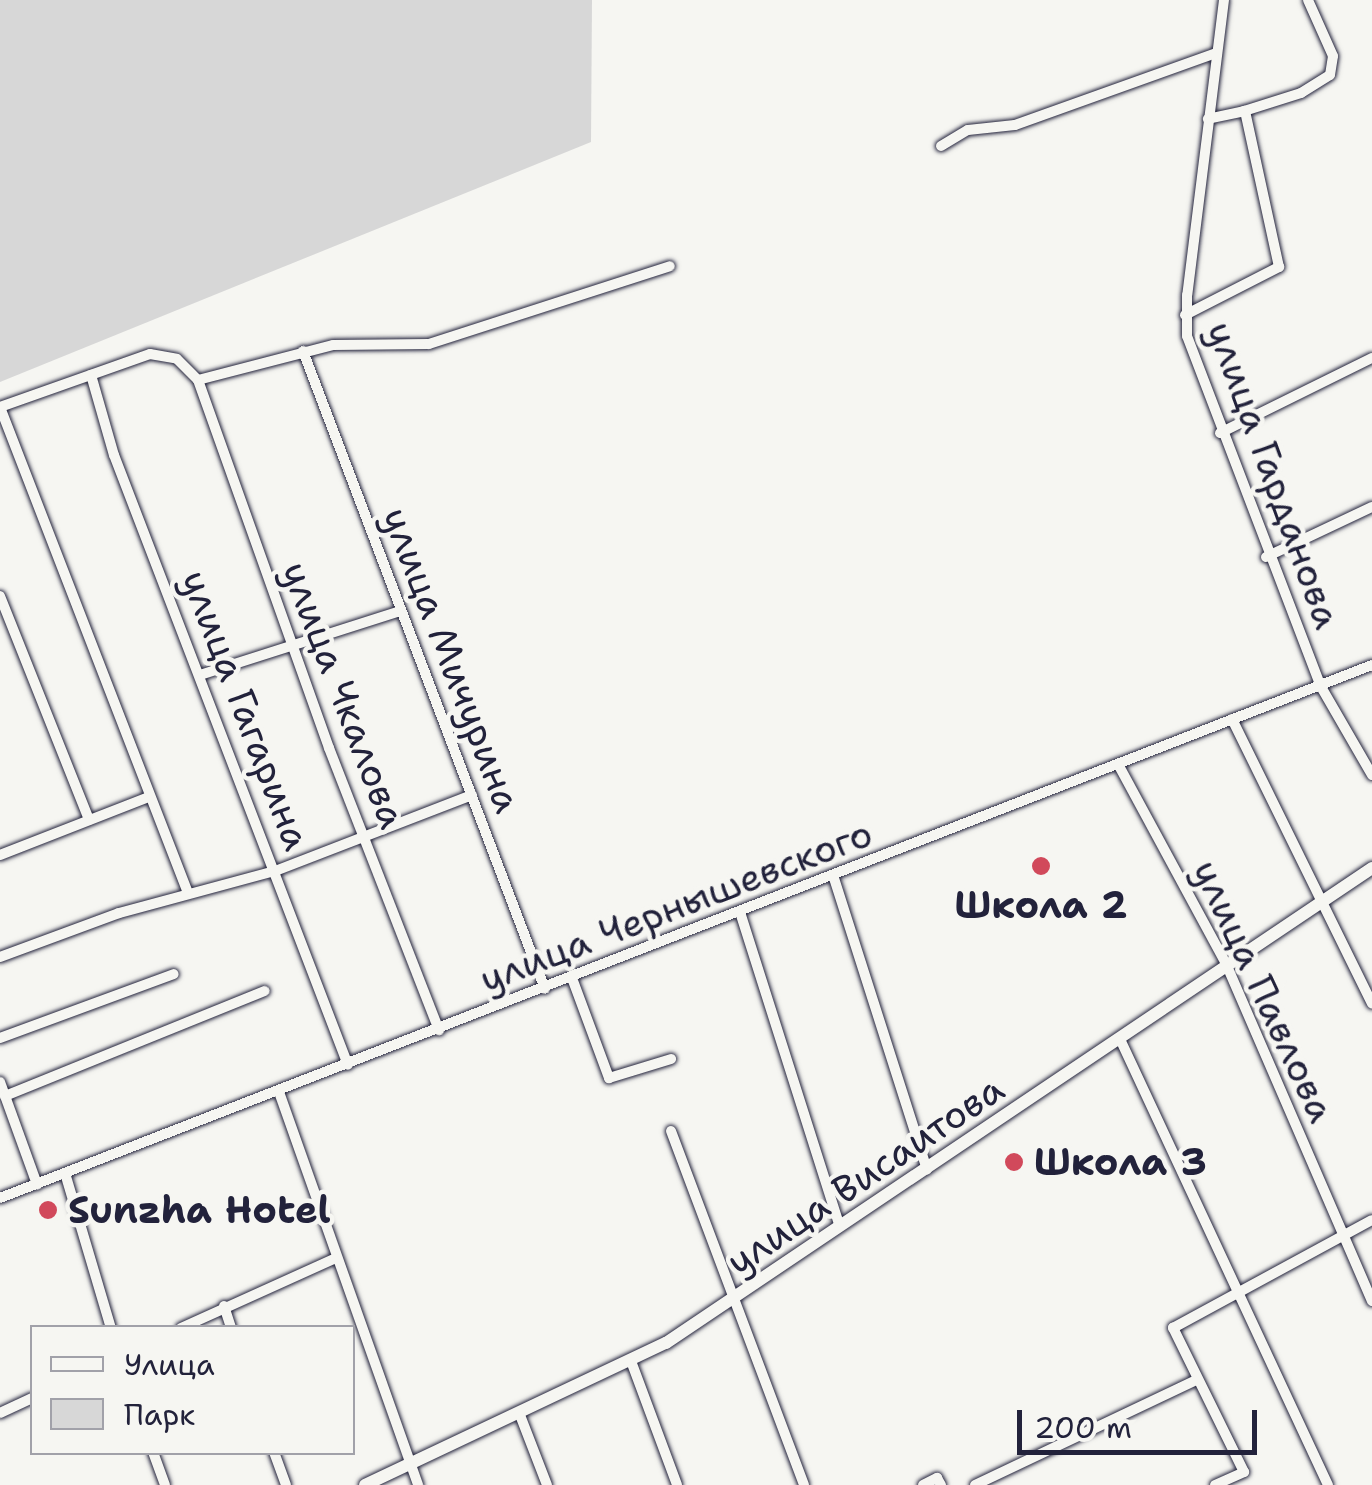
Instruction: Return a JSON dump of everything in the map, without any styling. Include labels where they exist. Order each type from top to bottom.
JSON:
[{"type":"street","name":"улица Гарданова","points":[[1224,0],[1185,315],[1220,433],[1266,557],[1320,685],[1372,776]]},
{"type":"street","points":[[1208,119],[1300,92],[1330,75],[1333,56],[1308,0]]},
{"type":"street","points":[[941,146],[968,130],[1016,125],[1216,54]]},
{"type":"street","points":[[1185,315],[1279,267],[1241,112]]},
{"type":"street","points":[[188,893],[0,407],[150,354],[177,359],[198,380],[303,351],[430,344],[670,266]]},
{"type":"street","name":"улица Мичурина","points":[[303,351],[545,989]]},
{"type":"street","points":[[1220,433],[1372,358]]},
{"type":"street","name":"улица Гагарина","points":[[91,375],[114,455],[348,1065]]},
{"type":"street","name":"улица Чкалова","points":[[198,380],[292,647],[439,1030]]},
{"type":"street","points":[[1266,557],[1372,507]]},
{"type":"street","points":[[0,596],[89,820]]},
{"type":"street","points":[[200,675],[401,611]]},
{"type":"street","name":"улица Чернышевского","points":[[0,1198],[1372,665]]},
{"type":"street","points":[[1232,719],[1372,1003]]},
{"type":"street","name":"улица Павлова","points":[[1118,764],[1227,966],[1372,1301]]},
{"type":"street","points":[[0,956],[188,893],[275,871],[472,796]]},
{"type":"street","points":[[0,855],[148,797]]},
{"type":"street","name":"улица Висаитова","points":[[365,1485],[631,1361],[730,1302],[1372,868]]},
{"type":"street","points":[[833,875],[926,1168]]},
{"type":"street","points":[[740,912],[840,1227]]},
{"type":"street","points":[[0,1038],[174,974]]},
{"type":"street","points":[[572,978],[610,1078],[671,1060]]},
{"type":"street","points":[[5,1096],[265,991]]},
{"type":"street","points":[[1120,1039],[1328,1485]]},
{"type":"street","points":[[0,1083],[37,1184]]},
{"type":"street","points":[[278,1092],[418,1485]]},
{"type":"street","points":[[671,1131],[730,1302],[804,1485]]},
{"type":"street","points":[[65,1173],[110,1325]]},
{"type":"street","points":[[1215,1485],[1244,1472],[1173,1328],[1372,1220]]},
{"type":"street","points":[[186,1325],[336,1258]]},
{"type":"street","points":[[224,1306],[230,1325]]},
{"type":"street","points":[[631,1361],[677,1485]]},
{"type":"street","points":[[975,1485],[1196,1380]]},
{"type":"street","points":[[0,1412],[30,1399]]},
{"type":"street","points":[[520,1415],[546,1485]]},
{"type":"street","points":[[155,1455],[165,1485]]},
{"type":"street","points":[[275,1455],[286,1485]]},
{"type":"street","points":[[923,1485],[939,1482]]},
{"type":"green space","points":[[0,0],[592,0],[591,142],[0,382]]},
{"type":"place","name":"Школа 2","points":[[1041,866]]},
{"type":"place","name":"Школа 3","points":[[1014,1162]]},
{"type":"place","name":"Sunzha Hotel","points":[[48,1210]]}]
